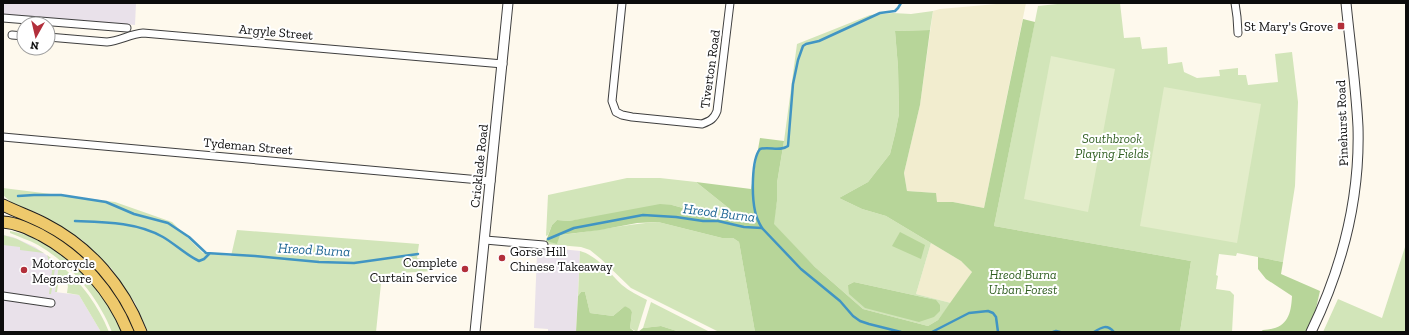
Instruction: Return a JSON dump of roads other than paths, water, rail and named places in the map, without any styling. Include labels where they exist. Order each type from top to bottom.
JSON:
[{"type":"main road","points":[[3,205],[52,227],[87,253],[101,266],[116,285],[130,307],[141,332]]},
{"type":"main road","points":[[3,222],[12,223],[31,230],[48,239],[75,259],[92,275],[107,294],[120,314],[128,332]]},
{"type":"street","name":"Cricklade Road","points":[[475,332],[508,3]]},
{"type":"street","name":"Tiverton Road","points":[[622,3],[612,101],[616,112],[632,117],[702,124],[715,117],[717,111],[730,3]]},
{"type":"street","points":[[1235,3],[1237,17],[1233,24],[1238,33]]},
{"type":"street","name":"Pinehurst Road","points":[[1311,332],[1336,272],[1350,219],[1356,182],[1358,127],[1346,3]]},
{"type":"street","points":[[3,18],[127,28]]},
{"type":"street","name":"Argyle Street","points":[[56,38],[107,42],[116,41],[127,36],[143,33],[503,64]]},
{"type":"street","points":[[12,35],[16,35]]},
{"type":"street","name":"Tydeman Street","points":[[3,136],[490,181]]},
{"type":"street","points":[[485,240],[544,245]]},
{"type":"street","points":[[3,296],[51,303]]},
{"type":"waterway","points":[[762,228],[756,215],[754,205],[753,179],[755,161],[760,149],[782,149],[788,146],[793,84],[798,60],[803,46],[819,41],[880,13],[895,11],[901,3]]},
{"type":"waterway","name":"Hreod Burna","points":[[18,196],[61,195],[106,202],[134,214],[168,223],[189,237],[206,253],[319,262],[354,263],[418,254]]},
{"type":"waterway","name":"Hreod Burna","points":[[548,239],[574,228],[643,215],[718,221],[744,227],[762,228],[801,269],[840,301],[853,316],[860,321],[901,332]]},
{"type":"waterway","name":"Hreod Burna","points":[[75,221],[120,224],[142,228],[163,237],[199,261],[204,259],[209,254]]},
{"type":"waterway","name":"Hreod Burna","points":[[932,332],[969,313],[988,311],[993,313],[996,317],[998,332]]},
{"type":"waterway","name":"Hreod Burna","points":[[1094,332],[1104,327],[1107,327],[1114,332]]},
{"type":"waterway","name":"Hreod Burna","points":[[1053,332],[1060,332]]},
{"type":"place","name":"St Mary's Grove","points":[[1341,26]]},
{"type":"place","name":"Gorse Hill Chinese Takeaway","points":[[502,258]]},
{"type":"place","name":"Complete Curtain Service","points":[[465,269]]},
{"type":"place","name":"Motorcycle Megastore","points":[[24,270]]},
{"type":"park label","name":"Southbrook Playing Fields","points":[[1112,146]]},
{"type":"park label","name":"Hreod Burna Urban Forest","points":[[1023,282]]}]
